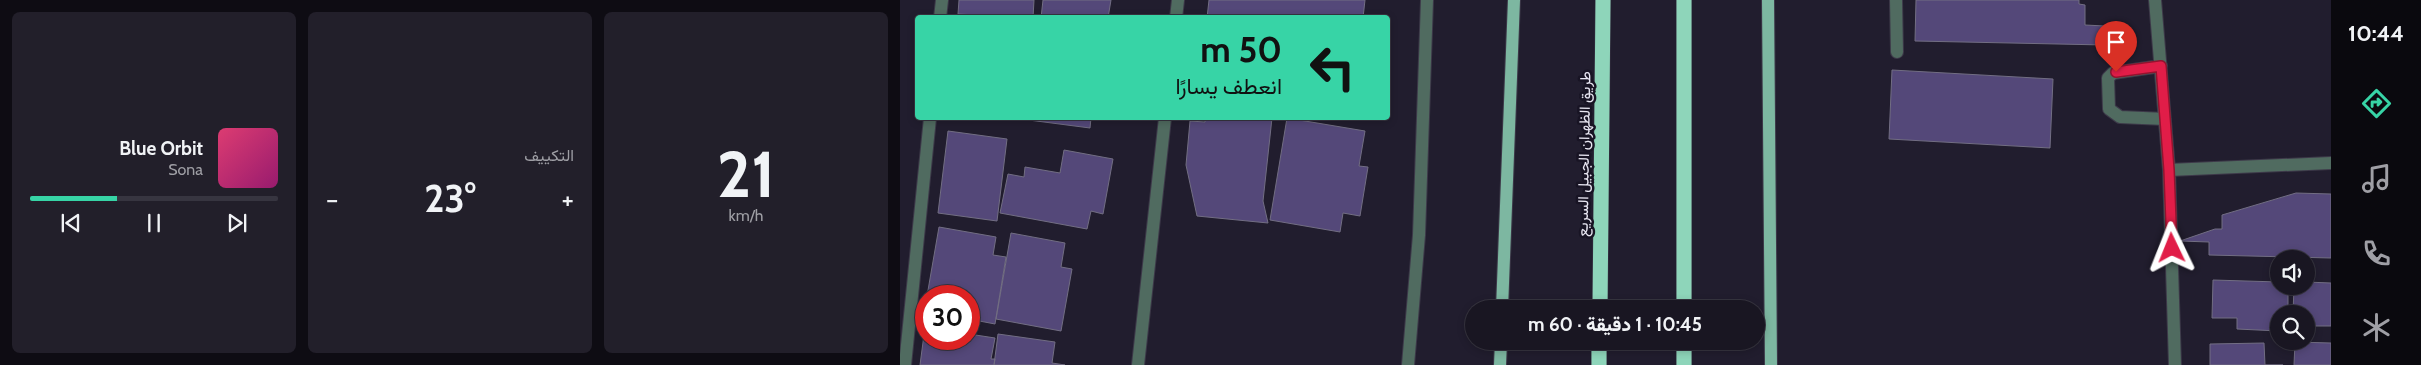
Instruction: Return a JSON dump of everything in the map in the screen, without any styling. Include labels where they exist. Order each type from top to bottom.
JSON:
[{"type":"highway","name":"طريق الظهران الجبيل السريع","points":[[1600,300],[1603,0]]},
{"type":"highway","points":[[1684,0],[1684,300]]},
{"type":"highway","points":[[1599,350],[1599,365]]},
{"type":"highway","points":[[1684,350],[1684,365]]},
{"type":"main road","points":[[1502,300],[1514,0]]},
{"type":"main road","points":[[1768,0],[1771,365]]},
{"type":"main road","points":[[1500,365],[1501,350]]},
{"type":"street","points":[[940,15],[942,0]]},
{"type":"street","points":[[1176,15],[1178,0]]},
{"type":"street","points":[[1408,365],[1419,235],[1427,0]]},
{"type":"street","points":[[1896,0],[1897,52]]},
{"type":"street","points":[[2155,0],[2169,170],[2176,365]]},
{"type":"street","points":[[2161,66],[2113,73],[2108,78],[2109,109],[2120,118],[2165,119]]},
{"type":"street","points":[[905,365],[930,120]]},
{"type":"street","points":[[1138,365],[1165,120]]},
{"type":"street","points":[[2169,170],[2331,163]]},
{"type":"building","points":[[959,0],[1034,0],[1033,15],[958,14]]},
{"type":"building","points":[[1043,0],[1111,0],[1108,15],[1041,15]]},
{"type":"building","points":[[1209,0],[1365,0],[1363,15],[1207,15]]},
{"type":"building","points":[[1916,0],[2079,0],[2079,4],[2085,5],[2085,25],[2105,26],[2105,45],[1915,41]]},
{"type":"building","points":[[1892,70],[2053,79],[2050,148],[1889,139]]},
{"type":"building","points":[[1029,120],[1091,120],[1090,128]]},
{"type":"building","points":[[1205,120],[1272,120],[1263,201],[1268,223],[1197,216],[1186,165],[1190,121],[1205,122]]},
{"type":"building","points":[[1287,120],[1299,120],[1365,131],[1359,166],[1368,167],[1360,216],[1343,213],[1340,232],[1270,220]]},
{"type":"building","points":[[948,131],[1007,139],[997,221],[938,213]]},
{"type":"building","points":[[1064,150],[1113,159],[1103,214],[1091,211],[1087,229],[1000,213],[1008,174],[1024,177],[1025,167],[1060,173]]},
{"type":"building","points":[[2296,193],[2331,194],[2331,258],[2315,258],[2315,250],[2270,250],[2270,256],[2209,255],[2209,242],[2180,241],[2215,229],[2222,229],[2222,215]]},
{"type":"building","points":[[939,227],[996,237],[993,255],[1006,257],[995,324],[980,321],[980,285],[929,285]]},
{"type":"building","points":[[1011,233],[1065,243],[1061,267],[1072,269],[1061,331],[996,319]]},
{"type":"building","points":[[2213,280],[2270,282],[2270,295],[2288,295],[2288,305],[2270,305],[2270,331],[2237,329],[2237,318],[2212,318]]},
{"type":"building","points":[[2315,282],[2331,283],[2331,326],[2315,326],[2315,305],[2293,305],[2294,295],[2315,295]]},
{"type":"building","points":[[998,334],[1055,342],[1052,363],[1065,365],[994,365]]},
{"type":"building","points":[[980,336],[995,338],[991,359],[995,359],[994,365],[920,365],[922,350],[980,350]]},
{"type":"building","points":[[2264,343],[2265,365],[2210,365],[2210,344]]},
{"type":"building","points":[[2315,343],[2331,343],[2331,365],[2294,365],[2295,350],[2315,350]]},
{"type":"route","points":[[2116,72],[2161,66],[2169,170],[2172,248]]}]
